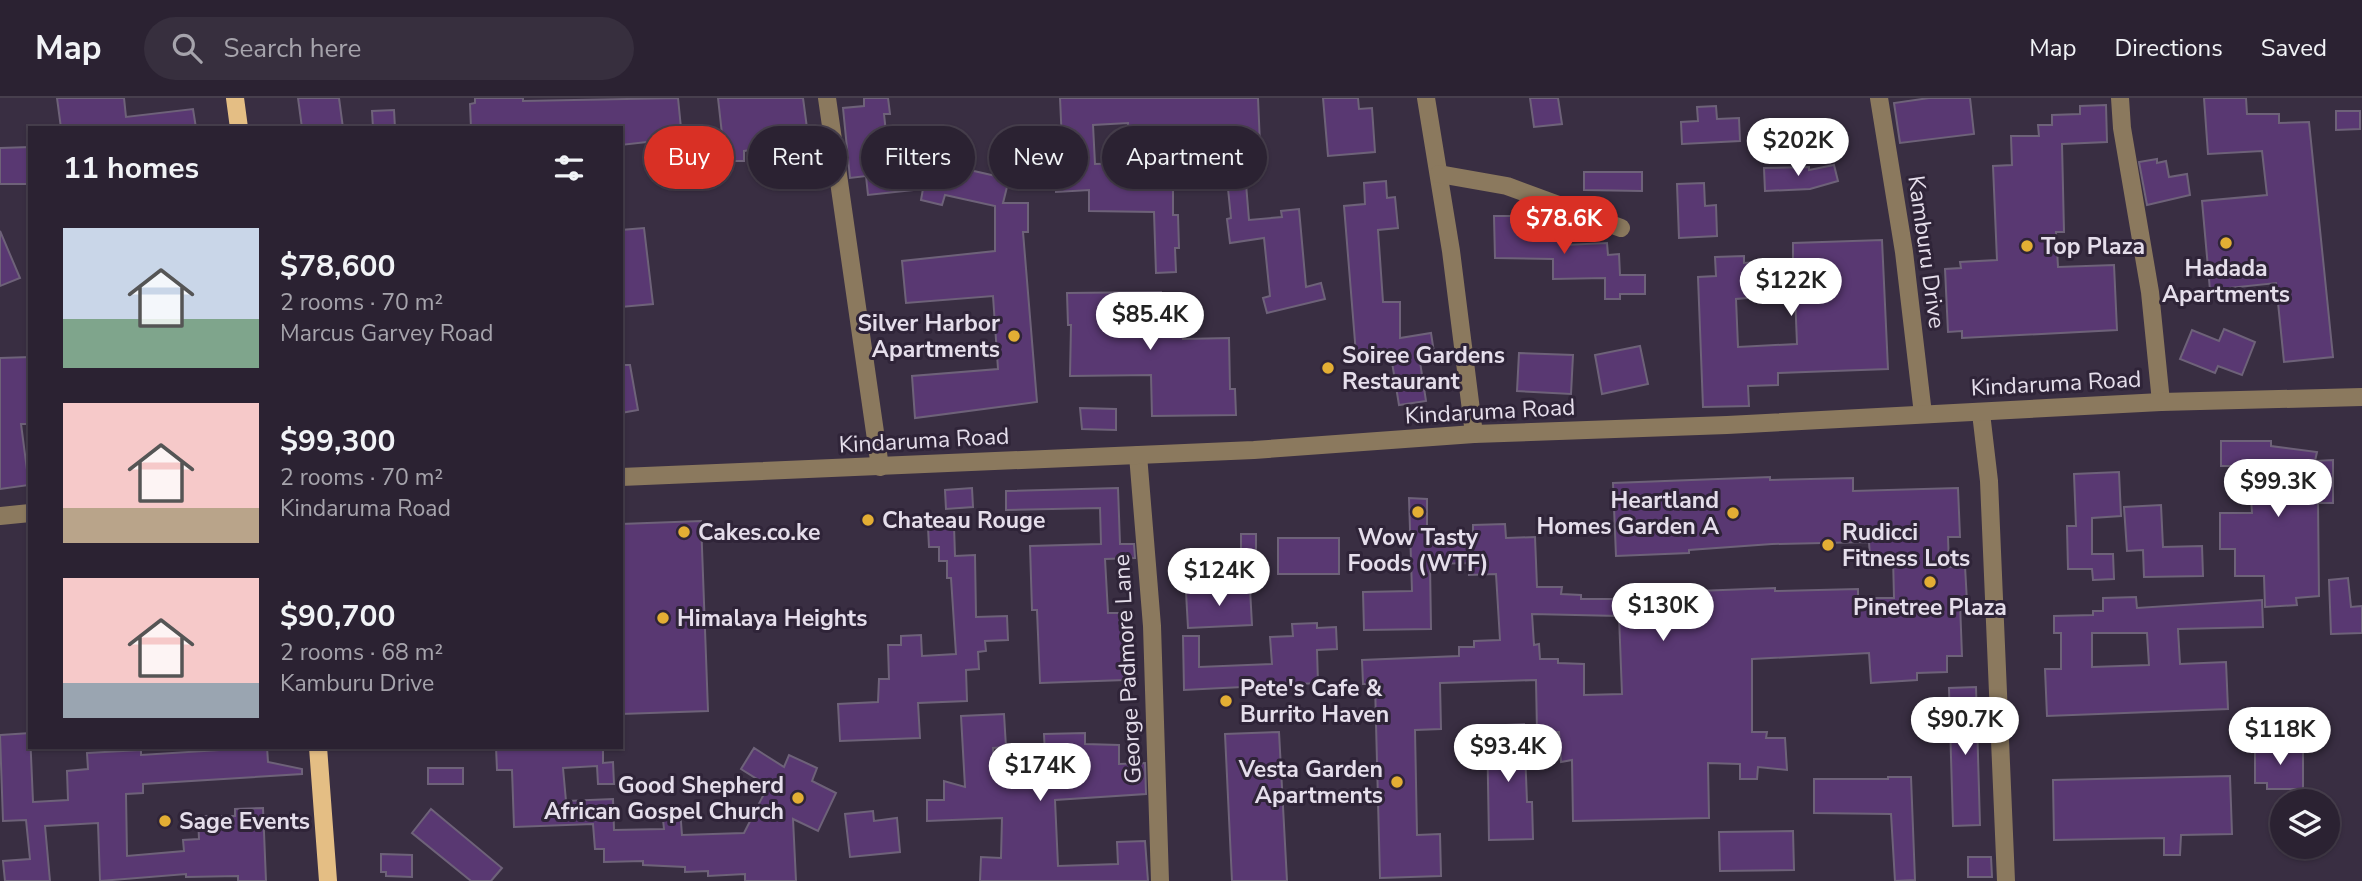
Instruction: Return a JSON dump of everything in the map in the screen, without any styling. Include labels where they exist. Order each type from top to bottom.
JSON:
[{"type":"main road","points":[[235,98],[239,126]]},
{"type":"main road","points":[[318,749],[328,881]]},
{"type":"street","points":[[827,98],[880,467]]},
{"type":"street","points":[[1426,98],[1439,174],[1474,435]]},
{"type":"street","name":"Kamburu Drive","points":[[1879,98],[1904,252],[1923,414]]},
{"type":"street","points":[[2120,98],[2122,128],[2150,292],[2161,402]]},
{"type":"street","points":[[1439,174],[1507,186],[1621,228]]},
{"type":"street","name":"Kindaruma Road","points":[[623,477],[1139,456],[1338,446],[1474,435],[1981,413],[2161,402],[2362,397]]},
{"type":"street","points":[[1981,413],[1990,481],[2006,881]]},
{"type":"street","name":"George Padmore Lane","points":[[1139,456],[1152,626],[1160,881]]},
{"type":"street","points":[[0,516],[28,513]]},
{"type":"building","points":[[57,98],[124,98],[126,117],[193,109],[196,126],[61,126]]},
{"type":"building","points":[[298,98],[339,98],[343,126],[302,126]]},
{"type":"building","points":[[475,98],[523,98],[523,101],[678,98],[681,126],[644,126],[644,142],[623,145],[623,126],[471,126],[470,104],[475,103]]},
{"type":"building","points":[[718,98],[803,98],[807,126],[748,126],[748,151],[744,151],[744,161],[734,161],[734,126],[721,126]]},
{"type":"building","name":"Silver Harbor Apartments","points":[[864,98],[888,98],[890,114],[884,114],[885,126],[861,126],[861,177],[850,178],[847,126],[845,126],[843,108],[864,106]]},
{"type":"building","points":[[1060,98],[1258,98],[1259,126],[1128,126],[1128,123],[1093,125],[1095,164],[1102,164],[1102,189],[1173,189],[1173,215],[1178,215],[1179,248],[1175,248],[1176,272],[1156,273],[1154,212],[1089,211],[1089,190],[1056,192],[1056,189],[1088,189],[1088,126],[1061,126]]},
{"type":"building","points":[[1323,98],[1358,98],[1359,109],[1372,108],[1375,152],[1328,156]]},
{"type":"building","points":[[1530,98],[1558,98],[1562,124],[1534,127]]},
{"type":"building","points":[[1929,98],[1970,98],[1974,134],[1900,143],[1894,103]]},
{"type":"building","points":[[2204,98],[2246,98],[2247,114],[2279,114],[2279,123],[2309,122],[2333,357],[2284,362],[2276,283],[2210,290],[2202,201],[2267,195],[2262,151],[2208,154]]},
{"type":"building","name":"Top Plaza","points":[[2106,105],[2107,142],[2062,144],[2064,232],[2056,232],[2058,267],[2114,265],[2117,330],[1962,338],[1962,331],[1948,332],[1945,269],[1961,268],[1960,262],[1997,260],[1993,166],[2012,165],[2011,136],[2039,136],[2038,125],[2052,125],[2052,115],[2080,114],[2080,106]]},
{"type":"building","points":[[1716,106],[1717,119],[1739,118],[1740,141],[1682,144],[1681,122],[1698,121],[1697,107]]},
{"type":"building","points":[[394,110],[395,126],[373,126],[372,111]]},
{"type":"building","points":[[2336,111],[2360,111],[2360,129],[2336,130]]},
{"type":"building","points":[[28,147],[28,184],[0,184],[0,148]]},
{"type":"building","points":[[2157,159],[2157,163],[2166,161],[2169,177],[2187,174],[2190,195],[2147,205],[2139,162]]},
{"type":"building","points":[[1834,165],[1838,181],[1810,189],[1765,191],[1764,168],[1809,167],[1809,170]]},
{"type":"building","name":"Silver Harbor Apartments","points":[[975,171],[989,174],[989,189],[1006,189],[1003,203],[1028,203],[1028,232],[1023,232],[1037,402],[915,418],[912,376],[998,369],[993,296],[906,303],[902,261],[995,251],[995,206],[945,195],[942,205],[921,200],[923,189],[975,189]]},
{"type":"building","points":[[1584,172],[1642,172],[1642,191],[1584,190]]},
{"type":"building","points":[[1386,181],[1387,198],[1395,197],[1398,228],[1378,230],[1383,302],[1400,302],[1400,338],[1431,333],[1435,359],[1420,362],[1426,401],[1399,405],[1391,356],[1376,358],[1376,352],[1356,354],[1344,206],[1365,204],[1364,183]]},
{"type":"building","points":[[1704,183],[1705,206],[1716,205],[1717,236],[1679,238],[1677,184]]},
{"type":"building","name":"Silver Harbor Apartments","points":[[867,189],[923,189],[868,195]]},
{"type":"building","points":[[1228,189],[1246,189],[1249,220],[1282,217],[1281,211],[1299,209],[1306,287],[1321,283],[1325,299],[1267,313],[1263,298],[1270,296],[1264,238],[1230,243],[1227,219],[1231,218]]},
{"type":"building","points":[[1494,216],[1511,216],[1511,222],[1549,222],[1549,237],[1565,237],[1565,245],[1607,243],[1608,255],[1619,254],[1620,275],[1645,275],[1645,294],[1620,294],[1620,299],[1605,299],[1605,278],[1553,279],[1553,259],[1495,258]]},
{"type":"building","points":[[644,228],[653,304],[623,307],[623,230]]},
{"type":"building","points":[[0,231],[20,278],[0,286]]},
{"type":"building","points":[[1882,240],[1888,369],[1778,373],[1778,385],[1748,386],[1749,406],[1703,407],[1698,277],[1716,276],[1715,257],[1744,256],[1744,263],[1793,259],[1793,243]],"holes":[[[1795,294],[1797,344],[1738,347],[1736,299]]]},
{"type":"building","points":[[1161,292],[1162,309],[1182,309],[1183,339],[1229,338],[1230,389],[1235,389],[1236,415],[1152,416],[1151,375],[1070,376],[1071,325],[1068,325],[1067,293]]},
{"type":"building","points":[[2224,329],[2255,342],[2242,375],[2218,366],[2215,373],[2180,359],[2192,330],[2219,341]]},
{"type":"building","points":[[1640,346],[1648,384],[1602,394],[1595,355]]},
{"type":"building","points":[[1519,353],[1573,355],[1571,394],[1517,391]]},
{"type":"building","points":[[28,357],[28,424],[21,424],[28,485],[0,489],[0,358]]},
{"type":"building","points":[[623,365],[630,365],[638,410],[623,413]]},
{"type":"building","points":[[1080,408],[1116,409],[1116,430],[1082,429]]},
{"type":"building","points":[[2221,441],[2271,441],[2271,446],[2317,452],[2315,461],[2333,460],[2333,503],[2318,503],[2319,596],[2296,598],[2297,605],[2265,607],[2264,576],[2235,576],[2235,549],[2220,549],[2220,513],[2252,513],[2249,466],[2221,466]]},
{"type":"building","points":[[2119,472],[2121,516],[2092,518],[2092,554],[2113,554],[2114,579],[2093,580],[2092,569],[2068,569],[2067,526],[2076,526],[2074,474]]},
{"type":"building","points":[[1770,477],[1770,480],[1853,478],[1853,491],[1958,488],[1960,537],[1948,537],[1949,567],[1965,566],[1967,602],[1960,603],[1962,656],[1947,656],[1947,672],[1917,673],[1917,680],[1871,683],[1869,653],[1752,659],[1752,732],[1767,732],[1766,738],[1785,738],[1787,770],[1758,767],[1757,779],[1740,779],[1740,764],[1708,763],[1709,818],[1573,821],[1572,760],[1561,762],[1559,732],[1537,732],[1536,680],[1440,683],[1441,729],[1415,730],[1417,835],[1440,834],[1441,876],[1380,878],[1375,684],[1363,684],[1362,660],[1459,656],[1459,647],[1474,647],[1474,641],[1500,640],[1496,574],[1469,575],[1469,563],[1430,564],[1431,629],[1364,630],[1363,592],[1412,591],[1409,498],[1427,499],[1427,544],[1473,542],[1473,525],[1505,524],[1506,538],[1535,537],[1537,587],[1562,587],[1561,594],[1581,595],[1581,599],[1618,599],[1618,594],[1775,588],[1775,591],[1858,589],[1858,598],[1894,598],[1893,557],[1870,558],[1869,542],[1772,544],[1689,550],[1689,553],[1616,556],[1613,483]],"holes":[[[1532,614],[1619,616],[1622,694],[1584,695],[1584,664],[1540,659],[1539,644],[1534,645]]]},
{"type":"building","points":[[972,488],[973,507],[946,509],[945,490]]},
{"type":"building","points":[[1118,488],[1120,544],[1134,544],[1135,558],[1105,559],[1108,613],[1122,613],[1125,680],[1040,683],[1037,610],[1032,610],[1030,546],[1101,544],[1100,508],[1006,510],[1006,491]]},
{"type":"building","points":[[2161,505],[2163,547],[2202,546],[2203,576],[2144,577],[2143,550],[2127,551],[2124,507]]},
{"type":"building","name":"Himalaya Heights","points":[[701,521],[708,711],[623,714],[623,524]]},
{"type":"building","points":[[954,526],[955,556],[975,555],[976,617],[1007,616],[1008,640],[985,641],[986,651],[978,652],[979,669],[966,670],[967,701],[918,703],[920,738],[840,741],[838,704],[878,702],[879,679],[889,679],[888,645],[901,645],[901,636],[921,635],[922,656],[956,654],[951,578],[947,578],[947,561],[939,561],[939,547],[929,547],[928,527]]},
{"type":"building","points":[[1241,534],[1256,534],[1256,550],[1241,550]]},
{"type":"building","points":[[1278,538],[1339,538],[1339,574],[1278,574]]},
{"type":"building","points":[[2348,578],[2351,607],[2362,606],[2362,633],[2331,634],[2329,580]]},
{"type":"building","points":[[1250,589],[1252,625],[1188,628],[1186,592]]},
{"type":"building","points":[[2136,597],[2137,608],[2262,600],[2263,627],[2178,629],[2180,664],[2226,662],[2228,709],[2047,716],[2045,669],[2061,669],[2061,633],[2054,633],[2054,616],[2093,615],[2093,611],[2103,611],[2103,598]],"holes":[[[2092,633],[2147,633],[2149,665],[2092,667]]]},
{"type":"building","points":[[1317,623],[1317,628],[1336,627],[1337,649],[1317,650],[1318,683],[1184,690],[1183,636],[1199,636],[1199,667],[1272,664],[1270,637],[1293,636],[1292,624]]},
{"type":"building","points":[[1976,687],[1980,825],[1953,826],[1949,688]]},
{"type":"building","points":[[1004,714],[1006,747],[993,748],[995,779],[1046,776],[1044,734],[1085,733],[1085,744],[1119,745],[1119,764],[1145,763],[1146,794],[1055,800],[1058,866],[1118,864],[1117,842],[1145,841],[1148,881],[980,881],[981,857],[1001,858],[1002,818],[927,821],[927,800],[944,800],[944,781],[965,787],[961,716]]},
{"type":"building","points":[[1524,724],[1527,802],[1532,802],[1533,839],[1489,840],[1487,726]]},
{"type":"building","points":[[1279,732],[1287,881],[1232,881],[1225,734]]},
{"type":"building","points":[[28,733],[33,802],[68,800],[67,771],[88,769],[87,753],[141,750],[141,755],[267,749],[268,762],[302,769],[302,774],[143,784],[143,793],[126,794],[127,856],[184,851],[183,840],[199,839],[198,816],[235,816],[235,809],[263,808],[266,881],[238,881],[238,876],[186,877],[186,874],[100,881],[98,823],[45,826],[50,881],[5,881],[3,861],[30,859],[26,820],[3,821],[0,735]]},
{"type":"building","points":[[2255,747],[2303,747],[2303,789],[2267,789],[2267,783],[2255,783]]},
{"type":"building","points":[[754,748],[784,767],[789,755],[817,768],[812,781],[836,793],[818,831],[793,819],[796,881],[745,881],[745,874],[708,876],[708,871],[685,872],[685,867],[643,865],[643,861],[604,862],[604,849],[595,849],[593,824],[514,827],[512,770],[497,770],[496,749],[603,749],[603,763],[613,762],[614,784],[598,784],[597,766],[563,768],[566,801],[613,799],[614,830],[664,829],[662,810],[680,809],[682,835],[744,833],[768,786],[741,769]]},
{"type":"building","points":[[428,768],[463,768],[463,784],[428,784]]},
{"type":"building","points":[[2230,776],[2232,834],[2181,835],[2180,855],[2164,855],[2164,838],[2054,840],[2053,780]]},
{"type":"building","points":[[1911,777],[1915,880],[1895,881],[1891,814],[1814,813],[1814,779]]},
{"type":"building","points":[[431,809],[502,868],[491,881],[471,881],[412,833]]},
{"type":"building","points":[[873,811],[874,821],[897,818],[900,852],[850,857],[845,814]]},
{"type":"building","points":[[1793,831],[1794,870],[1720,871],[1719,832]]},
{"type":"building","points":[[381,854],[412,855],[412,877],[386,876],[386,872],[381,872]]},
{"type":"building","points":[[1968,857],[1991,857],[1992,877],[1968,877]]},
{"type":"place","name":"Hadada Apartments","points":[[2226,243]]},
{"type":"place","name":"Top Plaza","points":[[2027,246]]},
{"type":"place","name":"Silver Harbor Apartments","points":[[1014,336]]},
{"type":"place","name":"Soiree Gardens Restaurant","points":[[1328,368]]},
{"type":"place","name":"Wow Tasty Foods (WTF)","points":[[1418,512]]},
{"type":"place","name":"Heartland Homes Garden A","points":[[1733,513]]},
{"type":"place","name":"Chateau Rouge","points":[[868,520]]},
{"type":"place","name":"Cakes.co.ke","points":[[684,532]]},
{"type":"place","name":"Rudicci Fitness Lots","points":[[1828,545]]},
{"type":"place","name":"Pinetree Plaza","points":[[1930,582]]},
{"type":"place","name":"Himalaya Heights","points":[[663,618]]},
{"type":"place","name":"Pete's Cafe & Burrito Haven","points":[[1226,701]]},
{"type":"place","name":"Vesta Garden Apartments","points":[[1397,782]]},
{"type":"place","name":"Good Shepherd African Gospel Church","points":[[798,798]]},
{"type":"place","name":"Sage Events","points":[[165,821]]}]
